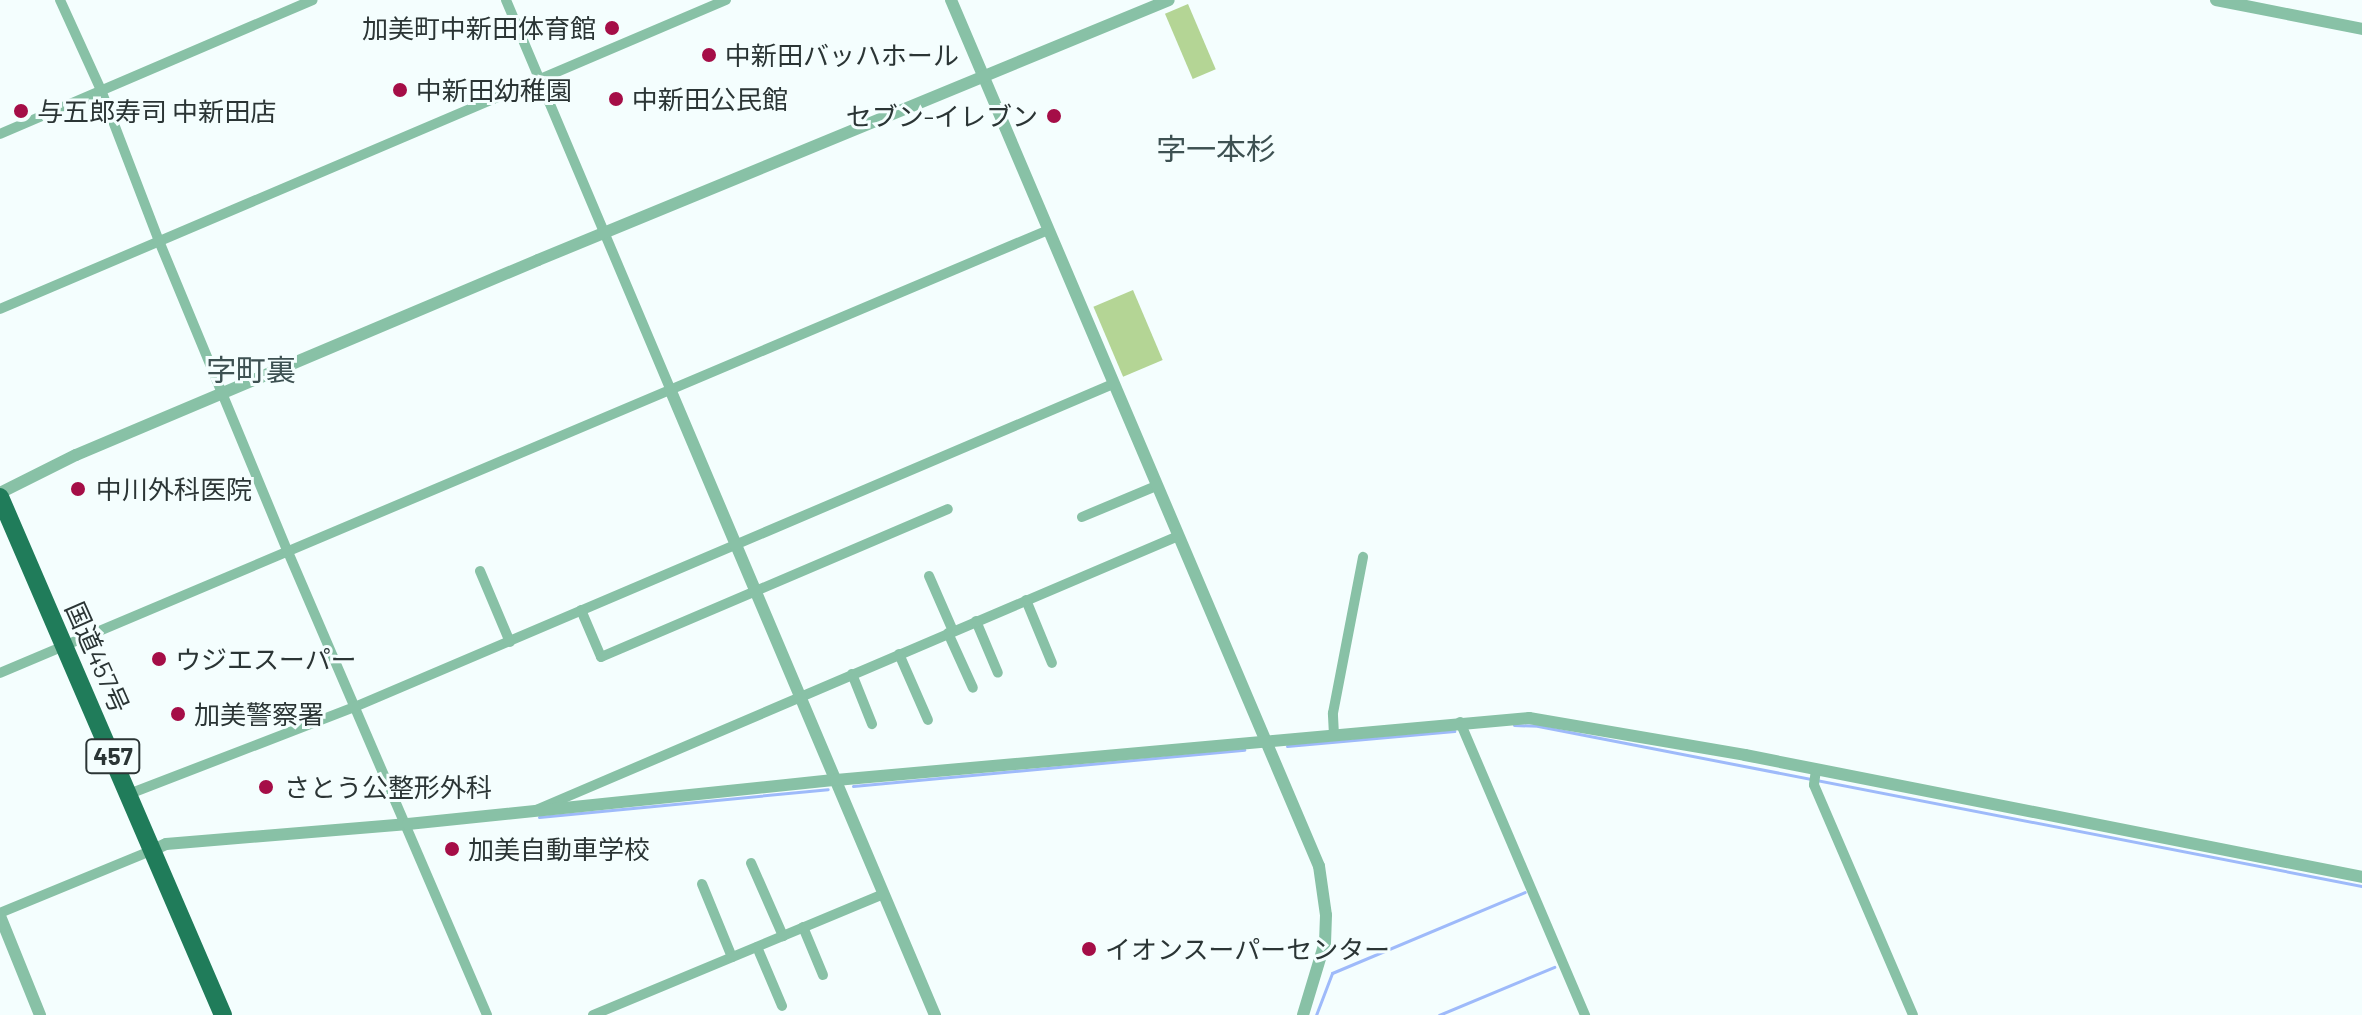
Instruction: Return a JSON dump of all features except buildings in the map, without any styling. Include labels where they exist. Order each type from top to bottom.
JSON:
[{"type":"highway","name":"国道457号","points":[[0,495],[223,1015]]},
{"type":"street","points":[[60,0],[101,90],[159,241],[288,552],[408,824],[487,1015]]},
{"type":"street","points":[[0,134],[312,0]]},
{"type":"street","points":[[506,0],[935,1015]]},
{"type":"street","points":[[0,309],[459,111],[726,0]]},
{"type":"street","points":[[951,0],[1311,845],[1323,887],[1325,942],[1303,1015]]},
{"type":"street","points":[[0,495],[76,455],[822,140],[984,78],[1169,0]]},
{"type":"street","points":[[2216,0],[2362,29]]},
{"type":"street","points":[[0,673],[342,530],[378,510],[1048,230]]},
{"type":"street","points":[[129,794],[357,706],[1113,384]]},
{"type":"street","points":[[1082,517],[1156,486]]},
{"type":"street","points":[[581,610],[601,657],[948,509]]},
{"type":"street","points":[[536,810],[1178,536]]},
{"type":"street","points":[[1334,735],[1333,713],[1363,557]]},
{"type":"street","points":[[480,571],[510,642]]},
{"type":"street","points":[[929,576],[973,688]]},
{"type":"street","points":[[1026,600],[1052,663]]},
{"type":"street","points":[[976,621],[998,673]]},
{"type":"street","points":[[899,654],[928,720]]},
{"type":"street","points":[[852,674],[872,724]]},
{"type":"street","points":[[40,1015],[5,943],[0,914],[166,844],[408,824],[1265,739],[1462,728],[1518,718],[1551,720],[1815,777],[2362,877]]},
{"type":"street","points":[[1462,728],[1585,1015]]},
{"type":"street","points":[[1815,777],[1913,1015]]},
{"type":"street","points":[[751,863],[783,936]]},
{"type":"street","points":[[702,884],[732,957]]},
{"type":"street","points":[[593,1015],[884,894]]},
{"type":"street","points":[[803,927],[823,975]]},
{"type":"street","points":[[757,947],[782,1006]]},
{"type":"green space","points":[[1188,4],[1216,69],[1193,79],[1165,14]]},
{"type":"green space","points":[[1133,290],[1163,360],[1123,377],[1093,307]]},
{"type":"waterway","points":[[1514,725],[1538,726],[2362,886]]},
{"type":"waterway","points":[[1287,746],[1454,731]]},
{"type":"waterway","points":[[853,786],[1244,750]]},
{"type":"waterway","points":[[539,817],[828,789]]},
{"type":"waterway","points":[[1316,1015],[1332,973],[1525,892]]},
{"type":"waterway","points":[[1439,1015],[1554,967]]},
{"type":"place","name":"加美町中新田体育館","points":[[612,28]]},
{"type":"place","name":"中新田バッハホール","points":[[709,55]]},
{"type":"place","name":"中新田幼稚園","points":[[400,90]]},
{"type":"place","name":"中新田公民館","points":[[616,99]]},
{"type":"place","name":"与五郎寿司 中新田店","points":[[21,111]]},
{"type":"place","name":"セブン-イレブン","points":[[1054,116]]},
{"type":"place","name":"中川外科医院","points":[[78,489]]},
{"type":"place","name":"ウジエスーパー","points":[[159,659]]},
{"type":"place","name":"加美警察署","points":[[178,714]]},
{"type":"place","name":"さとう公整形外科","points":[[266,787]]},
{"type":"place","name":"加美自動車学校","points":[[452,849]]},
{"type":"place","name":"イオンスーパーセンター","points":[[1089,949]]},
{"type":"district","name":"字一本杉","points":[[1216,148]]},
{"type":"district","name":"字町裏","points":[[251,369]]}]
